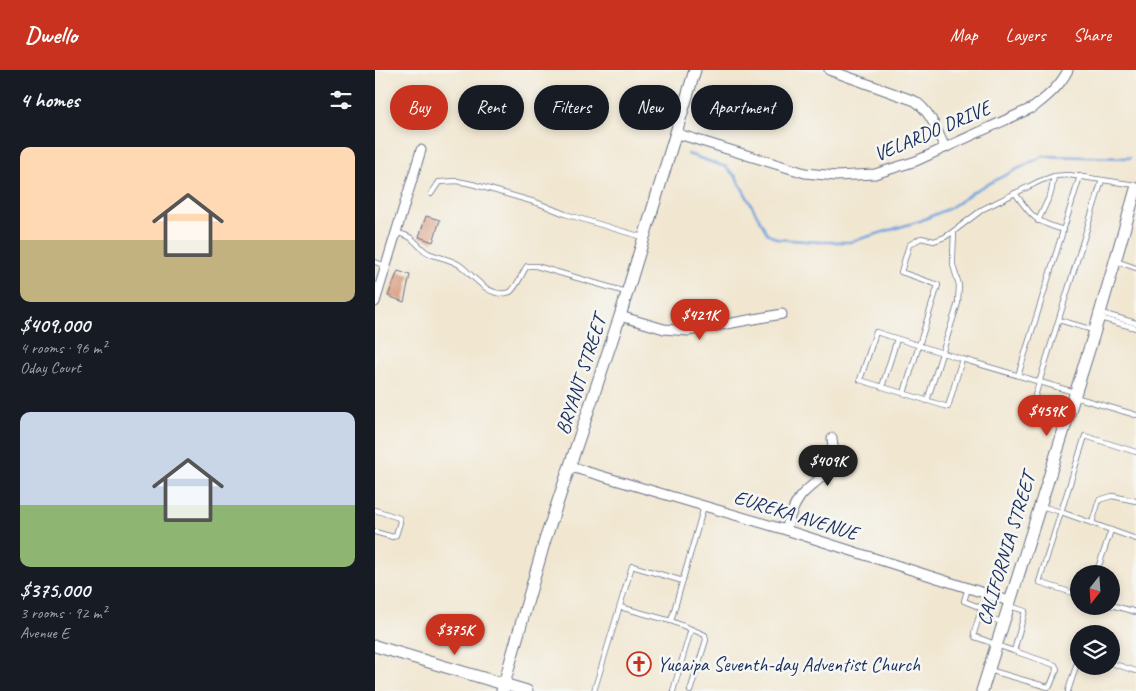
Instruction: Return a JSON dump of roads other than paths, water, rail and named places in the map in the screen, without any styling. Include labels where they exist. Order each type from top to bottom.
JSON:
[{"type":"street","name":"BRYANT STREET","points":[[503,687],[545,540],[620,316],[695,70]]},
{"type":"street","points":[[829,70],[915,101],[923,106],[945,148]]},
{"type":"street","name":"VELARDO DRIVE","points":[[675,133],[790,170],[836,176],[875,174],[901,167],[1034,107],[1050,95],[1062,82],[1068,70]]},
{"type":"street","points":[[375,302],[421,150]]},
{"type":"street","name":"CALIFORNIA STREET","points":[[982,691],[1115,261],[1133,210],[1136,189]]},
{"type":"street","points":[[620,316],[664,329],[688,331],[782,314]]},
{"type":"street","points":[[786,530],[791,513],[801,496],[817,482],[830,465],[834,453],[831,438]]},
{"type":"street","name":"EUREKA AVENUE","points":[[571,467],[786,530],[968,588],[1008,603]]},
{"type":"street","points":[[375,646],[503,687],[527,691]]},
{"type":"lane","points":[[1038,221],[1049,199],[1054,176]]},
{"type":"lane","points":[[904,394],[938,285],[901,272],[909,245],[921,238],[934,241],[954,232],[983,209],[1054,176],[1080,176],[1136,185]]},
{"type":"lane","points":[[1018,376],[1080,176]]},
{"type":"lane","points":[[1065,423],[1030,412],[1103,180]]},
{"type":"lane","points":[[431,194],[439,182],[457,181],[538,203],[565,214],[644,238]]},
{"type":"lane","points":[[1015,193],[1028,212],[1038,221],[1064,230]]},
{"type":"lane","points":[[396,232],[410,237],[427,252],[459,265],[480,284],[490,290],[504,294],[514,290],[527,266],[536,266],[627,292]]},
{"type":"lane","points":[[927,401],[959,295],[959,285],[953,257],[954,232]]},
{"type":"lane","points":[[1115,261],[1136,268]]},
{"type":"lane","points":[[375,262],[386,266]]},
{"type":"lane","points":[[1099,315],[1136,323]]},
{"type":"lane","points":[[1099,315],[1136,328]]},
{"type":"lane","points":[[1059,320],[1095,330]]},
{"type":"lane","points":[[962,359],[947,407],[860,380],[876,332],[1039,382],[1136,415]]},
{"type":"lane","points":[[882,387],[897,339]]},
{"type":"lane","points":[[1070,592],[1039,582],[1085,436],[1136,452]]},
{"type":"lane","points":[[1092,523],[1099,500],[1112,496],[1136,501]]},
{"type":"lane","points":[[671,621],[704,506]]},
{"type":"lane","points":[[1039,506],[1136,539]]},
{"type":"lane","points":[[375,510],[399,518],[400,522],[396,535],[393,537],[375,532]]},
{"type":"lane","points":[[1099,565],[1111,530]]},
{"type":"lane","points":[[594,691],[632,566],[683,581]]},
{"type":"lane","points":[[968,588],[964,601],[981,608],[975,637],[1055,665],[1057,669],[1048,687],[988,669]]},
{"type":"lane","points":[[1008,603],[1025,611],[1014,651]]},
{"type":"lane","points":[[621,607],[671,621],[705,635],[706,640],[690,691]]},
{"type":"lane","points":[[1120,607],[1136,611]]},
{"type":"lane","points":[[980,615],[1003,622]]},
{"type":"lane","points":[[673,691],[691,629]]},
{"type":"lane","points":[[1120,666],[1136,671]]},
{"type":"lane","points":[[1068,691],[1073,675]]},
{"type":"waterway","points":[[688,154],[726,167],[736,177],[767,233],[777,239],[819,242],[850,242],[920,221],[950,208],[976,190],[1043,156],[1130,158]]},
{"type":"place","name":"Yucaipa Seventh-day Adventist Church","points":[[639,664]]}]
